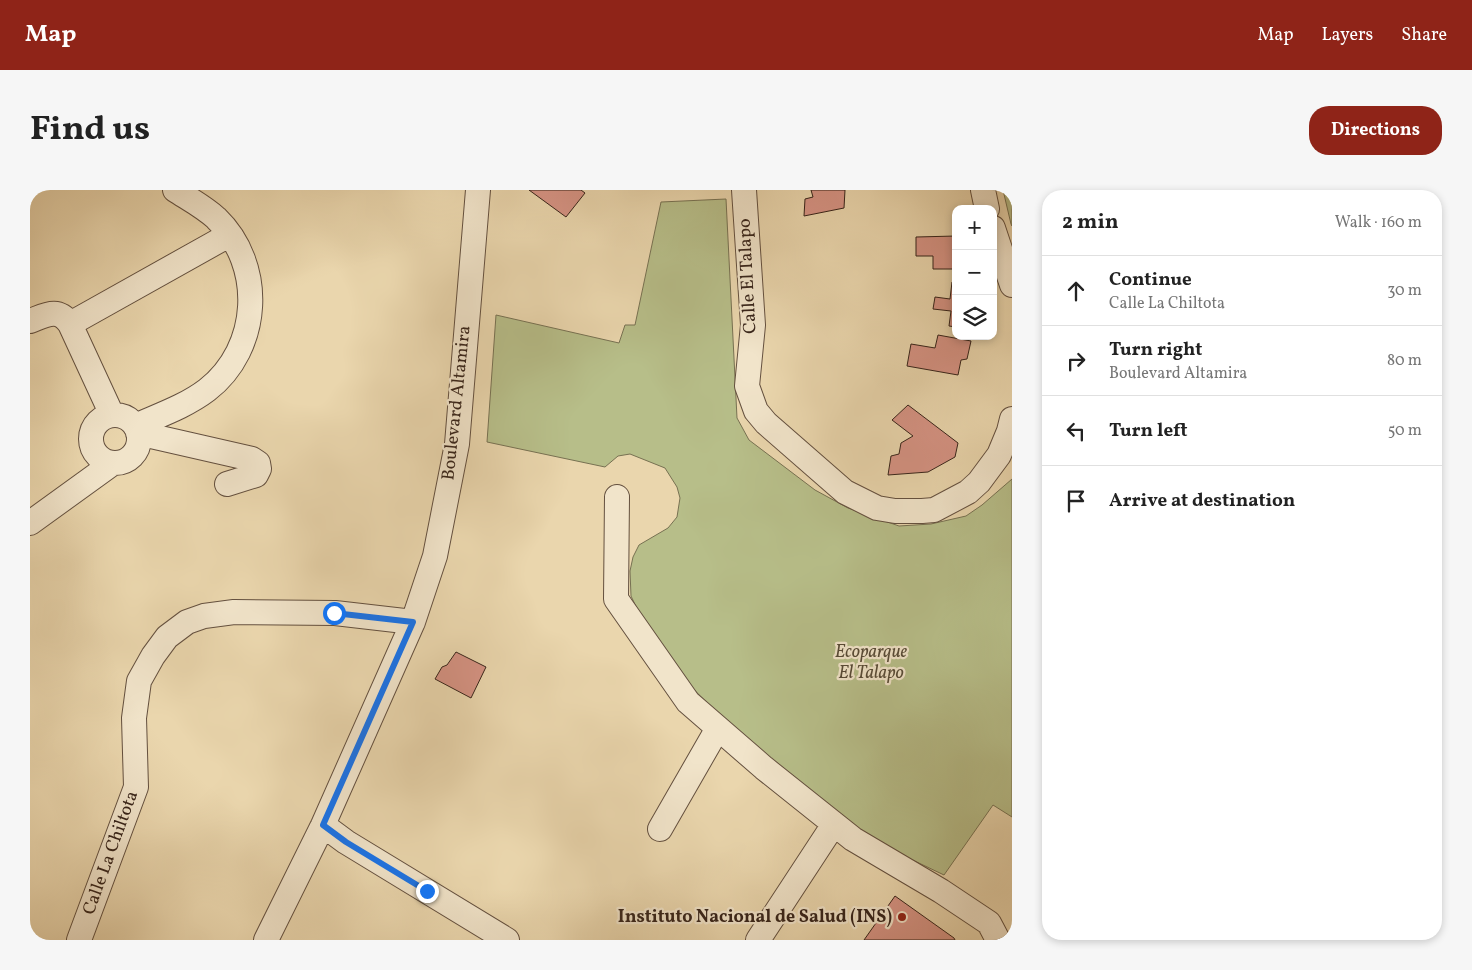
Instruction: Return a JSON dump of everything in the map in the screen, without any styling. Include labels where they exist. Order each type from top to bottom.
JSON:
[{"type":"street","points":[[137,429],[181,407],[207,390],[224,375],[241,348],[250,314],[250,280],[240,252],[216,218],[175,190]]},
{"type":"street","name":"Boulevard Altamira","points":[[266,940],[323,825],[413,622],[435,556],[457,444],[478,190]]},
{"type":"street","name":"Calle El Talapo","points":[[744,190],[753,325],[747,386],[750,397],[756,411],[766,423],[845,492],[877,508],[895,511],[934,510],[968,492],[979,482],[999,455],[1012,419]]},
{"type":"street","points":[[983,190],[986,205]]},
{"type":"street","points":[[70,324],[229,235]]},
{"type":"street","points":[[997,240],[1012,285]]},
{"type":"street","points":[[30,321],[53,313],[65,317],[112,415]]},
{"type":"street","points":[[137,429],[139,440],[134,455],[120,463],[105,462],[94,451],[91,438],[95,426],[105,417],[112,415],[125,417],[137,429],[252,459],[258,463],[259,469],[256,476],[227,484]]},
{"type":"street","points":[[30,523],[113,463]]},
{"type":"street","points":[[617,497],[616,599],[688,702],[853,839],[941,890],[990,923],[998,940]]},
{"type":"street","name":"Calle La Chiltota","points":[[79,940],[136,787],[134,718],[139,681],[152,656],[167,637],[187,622],[204,616],[234,612],[334,613],[413,622]]},
{"type":"street","points":[[660,829],[718,728]]},
{"type":"street","points":[[758,940],[834,824]]},
{"type":"street","points":[[323,825],[346,842],[507,940]]},
{"type":"green space","points":[[1003,190],[1012,190],[1012,226],[1011,224]]},
{"type":"green space","name":"Ecoparque El Talapo","points":[[726,199],[737,418],[749,440],[815,490],[848,508],[899,526],[931,524],[966,516],[1012,479],[1012,817],[993,805],[944,875],[848,827],[710,706],[674,669],[641,617],[631,596],[630,571],[633,557],[639,545],[668,528],[677,517],[680,498],[677,487],[665,468],[630,454],[618,456],[605,467],[487,442],[496,315],[619,343],[625,325],[635,325],[661,202]]},
{"type":"building","points":[[529,190],[581,190],[585,193],[566,217]]},
{"type":"building","points":[[811,190],[845,190],[844,208],[804,216],[805,199],[813,197]]},
{"type":"building","points":[[952,236],[952,269],[933,269],[933,256],[916,256],[916,237]]},
{"type":"building","points":[[952,282],[952,326],[949,326],[951,311],[933,309],[935,297],[950,299]]},
{"type":"building","points":[[938,335],[952,338],[952,340],[971,341],[967,359],[961,360],[958,375],[907,366],[911,344],[935,348]]},
{"type":"building","points":[[908,405],[958,443],[955,457],[928,472],[888,475],[891,456],[899,454],[901,443],[913,436],[892,420]]},
{"type":"building","points":[[456,652],[486,667],[471,698],[435,679],[442,667],[447,665]]},
{"type":"building","name":"Instituto Nacional de Salud (INS)","points":[[895,896],[954,938],[955,940],[864,940]]},
{"type":"place","name":"Instituto Nacional de Salud (INS)","points":[[902,917]]},
{"type":"route","points":[[334,613],[413,622],[323,825],[346,842],[427,891]]}]
